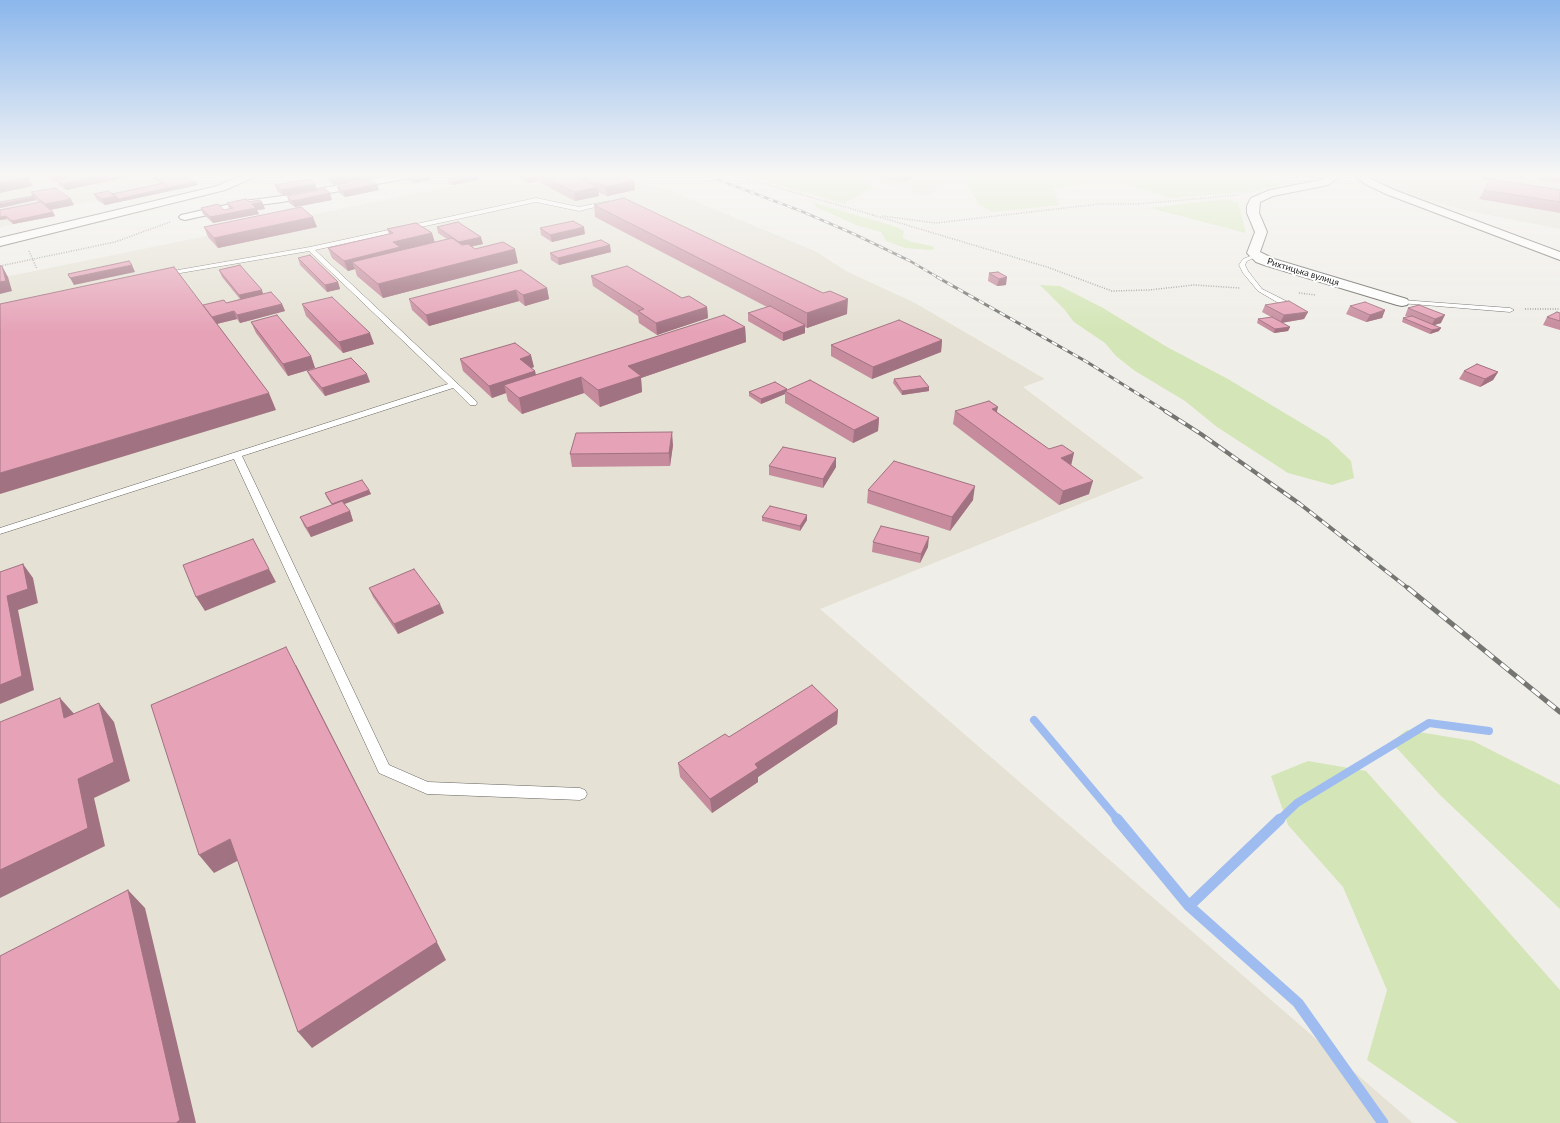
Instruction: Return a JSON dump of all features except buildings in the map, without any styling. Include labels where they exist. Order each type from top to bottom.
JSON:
[{"type":"street","points":[[0,242],[66,226]]},
{"type":"street","name":"Рихтицька вулиця","points":[[1259,226],[1262,232],[1253,253],[1255,256],[1268,262],[1402,302]]},
{"type":"street","points":[[1481,226],[1560,256]]},
{"type":"lane","points":[[155,276],[310,249],[414,226]]},
{"type":"lane","points":[[310,249],[472,403]]},
{"type":"lane","points":[[1255,256],[1245,260],[1242,265],[1245,272],[1260,290],[1302,313]]},
{"type":"lane","points":[[1402,302],[1510,310]]},
{"type":"lane","points":[[0,531],[454,386]]},
{"type":"lane","points":[[237,456],[384,769],[427,788],[580,794]]},
{"type":"path","points":[[0,266],[115,242],[158,226]]},
{"type":"path","points":[[911,226],[1047,267],[1112,291],[1149,290],[1194,285],[1260,290]]},
{"type":"path","points":[[1292,293],[1323,295]]},
{"type":"path","points":[[1510,310],[1560,309]]},
{"type":"shaded area","points":[[254,226],[756,226],[817,252],[846,271],[915,303],[1045,379],[1023,387],[1144,478],[820,609],[1413,1123],[0,1123],[0,278]]},
{"type":"shaded area","points":[[1547,226],[1560,226],[1560,229]]},
{"type":"green space","points":[[861,226],[895,226],[904,231],[903,238],[912,242],[932,246],[935,249],[905,248],[886,241],[881,232]]},
{"type":"green space","points":[[1221,226],[1244,226],[1246,233]]},
{"type":"green space","points":[[1040,285],[1060,286],[1103,308],[1167,347],[1228,379],[1328,439],[1351,461],[1354,478],[1332,485],[1288,473],[1217,427],[1185,401],[1135,371],[1116,356],[1105,343],[1074,322],[1064,309]]},
{"type":"green space","points":[[1407,730],[1473,741],[1560,785],[1560,909],[1440,795],[1391,742]]},
{"type":"green space","points":[[1308,761],[1366,771],[1560,990],[1560,1123],[1458,1123],[1367,1060],[1387,990],[1343,887],[1288,825],[1271,776]]},
{"type":"waterway","points":[[1034,720],[1118,820]]},
{"type":"waterway","points":[[1279,820],[1297,803],[1429,723],[1489,731]]},
{"type":"waterway","points":[[1117,819],[1189,906]]},
{"type":"waterway","points":[[1189,906],[1280,819]]},
{"type":"waterway","points":[[1189,906],[1298,1003],[1383,1123]]},
{"type":"railway","points":[[837,226],[910,261],[939,278]]},
{"type":"railway","points":[[937,277],[1087,362],[1167,412]]},
{"type":"railway","points":[[1165,411],[1201,434],[1300,504],[1409,589]]},
{"type":"railway","points":[[1408,588],[1560,712]]}]
